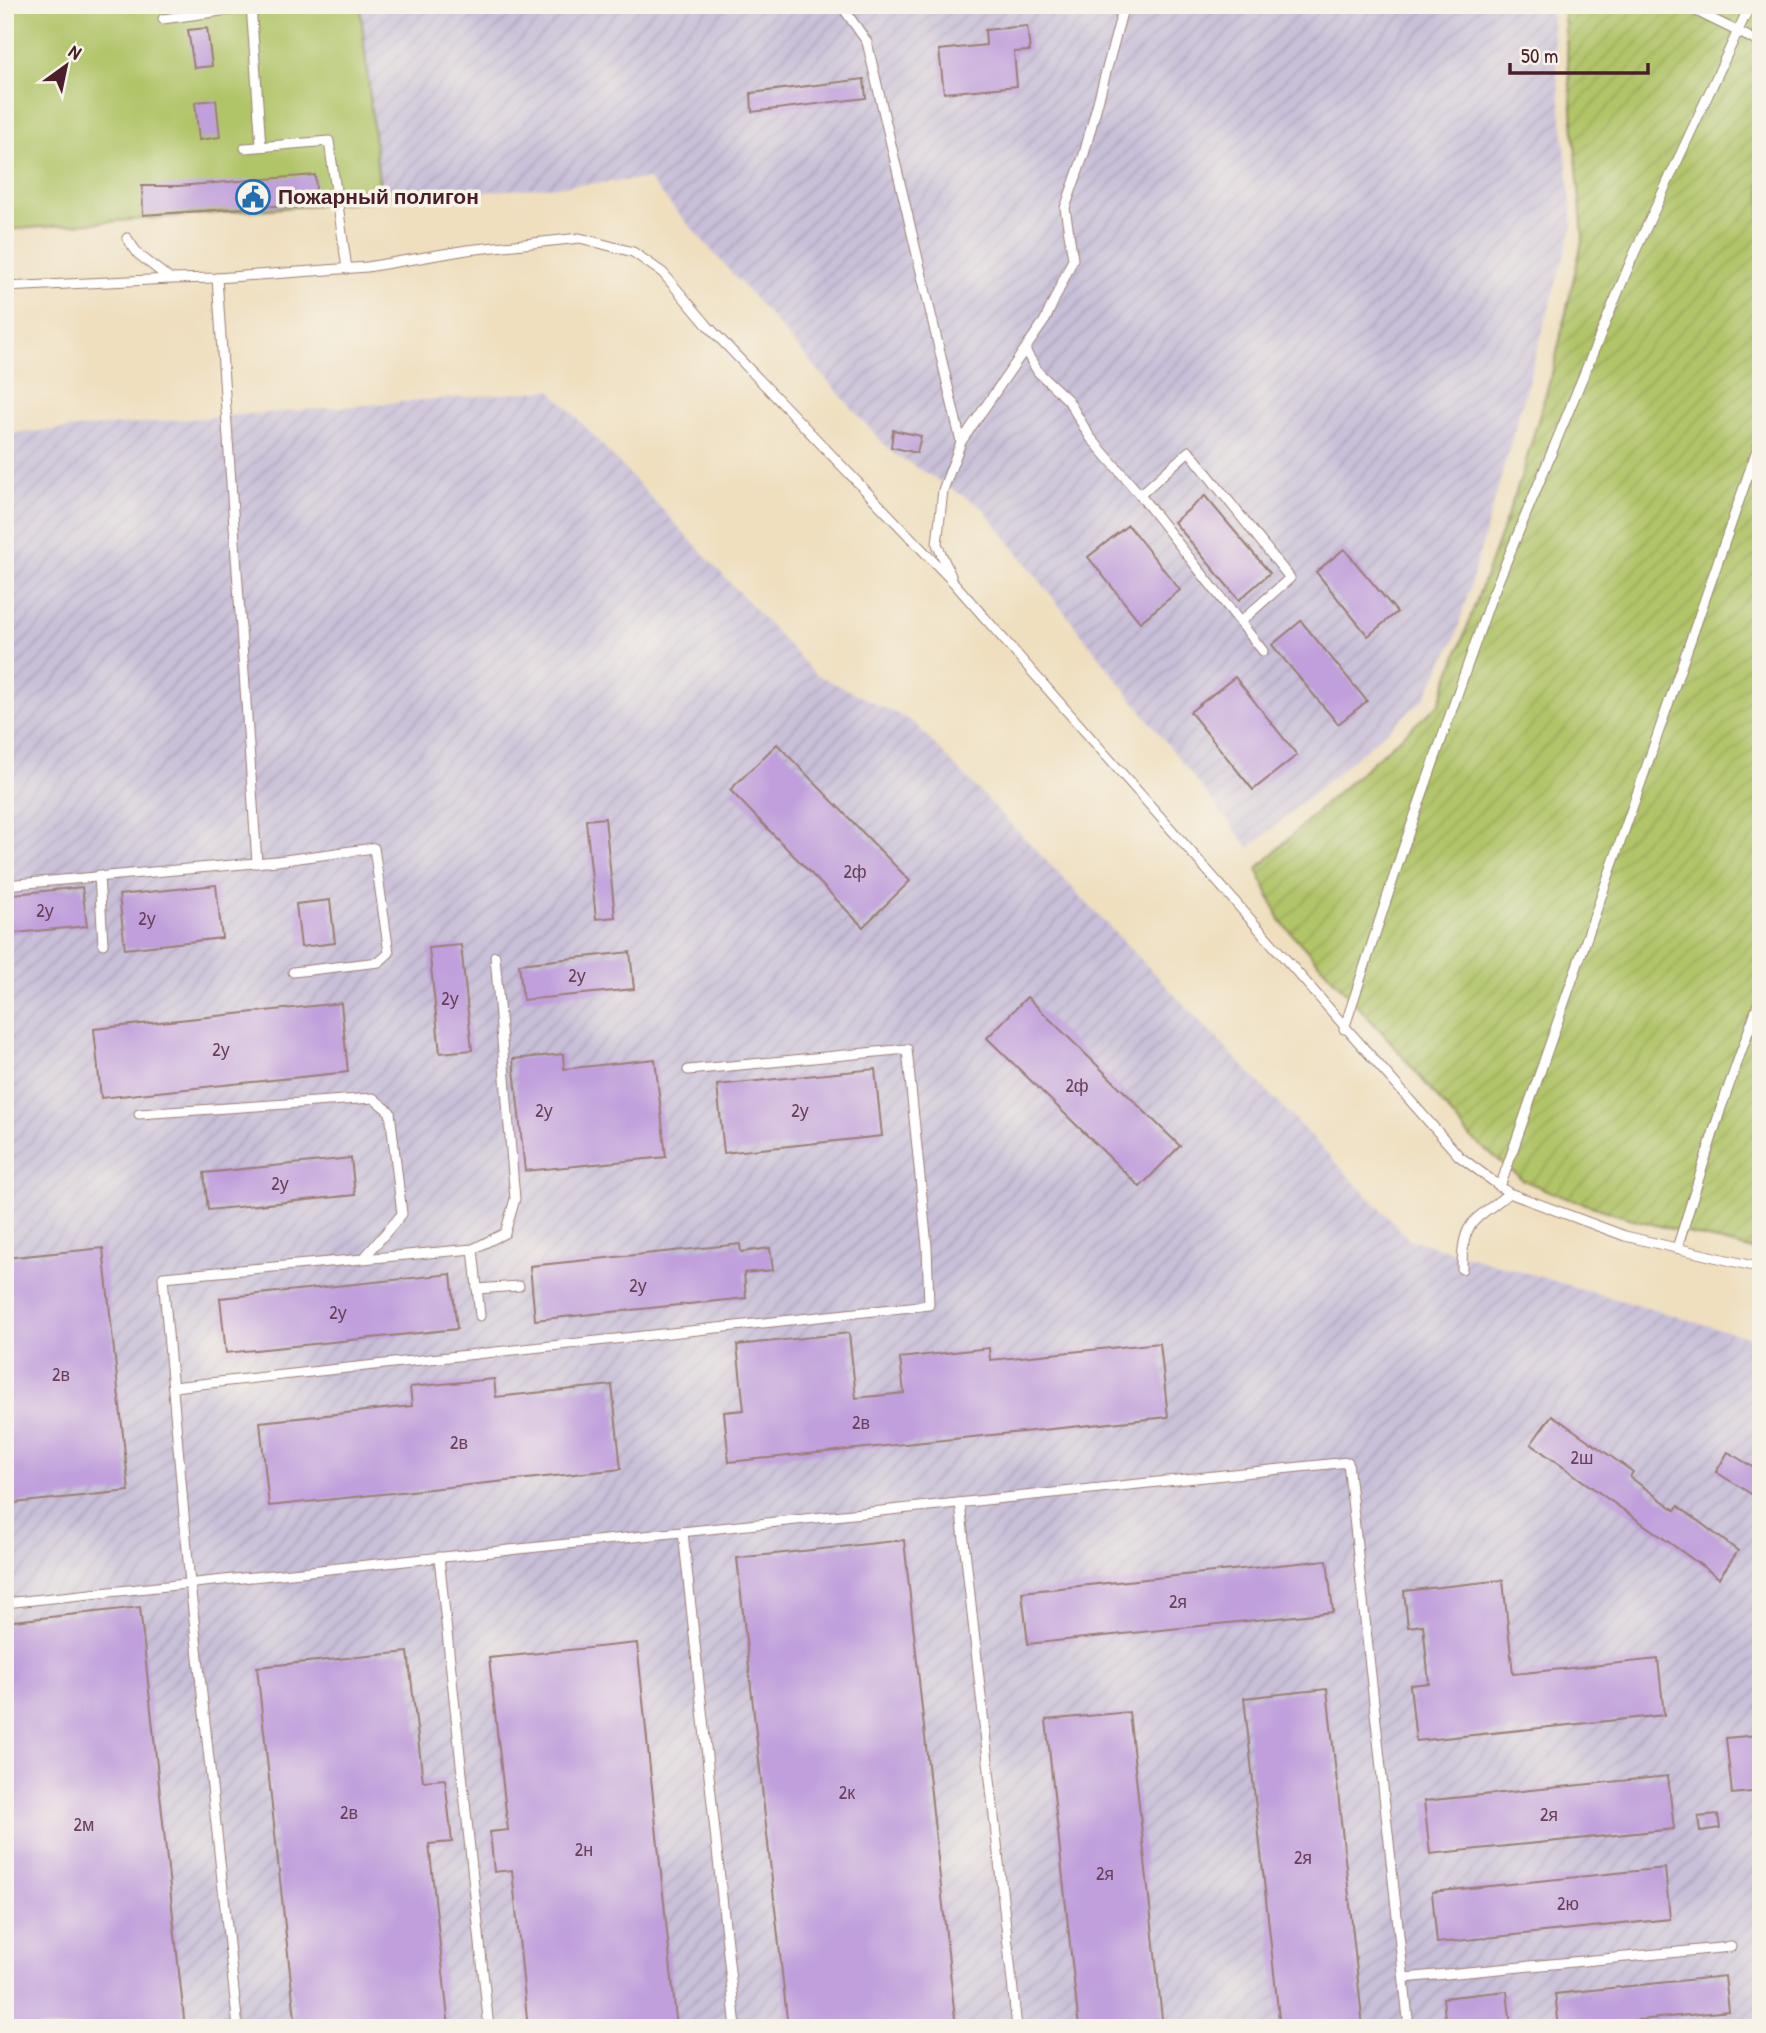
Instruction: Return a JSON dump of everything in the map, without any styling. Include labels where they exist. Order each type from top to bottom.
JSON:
[{"type":"lane","points":[[841,5],[867,42],[961,442]]},
{"type":"lane","points":[[955,584],[937,544],[943,490],[961,442],[1045,320],[1073,259],[1065,208],[1084,154],[1124,5]]},
{"type":"lane","points":[[1684,5],[1761,43]]},
{"type":"lane","points":[[1345,1029],[1395,873],[1490,601],[1633,256],[1750,5]]},
{"type":"lane","points":[[163,19],[251,6],[261,146]]},
{"type":"lane","points":[[245,148],[330,141],[347,269]]},
{"type":"lane","points":[[127,238],[138,254],[170,279]]},
{"type":"lane","points":[[5,287],[217,278],[347,269],[467,250],[580,238],[633,252],[663,273],[707,325],[955,584],[1459,1156],[1509,1193],[1625,1236],[1761,1268]]},
{"type":"lane","points":[[217,278],[257,863]]},
{"type":"lane","points":[[1025,350],[1038,372],[1068,400],[1090,437],[1140,495],[1263,651]]},
{"type":"lane","points":[[1500,1187],[1761,438]]},
{"type":"lane","points":[[1140,495],[1189,451],[1290,578],[1240,622]]},
{"type":"lane","points":[[5,885],[99,874],[257,863],[374,848],[389,953],[379,962],[293,972]]},
{"type":"lane","points":[[99,874],[103,943]]},
{"type":"lane","points":[[238,2028],[190,1583],[163,1277],[473,1249],[505,1233],[515,1199],[495,956]]},
{"type":"lane","points":[[1677,1248],[1721,1108],[1761,996]]},
{"type":"lane","points":[[173,1387],[929,1305],[927,1246],[908,1049],[688,1070]]},
{"type":"lane","points":[[139,1114],[373,1098],[390,1112],[402,1214],[364,1258]]},
{"type":"lane","points":[[1462,1269],[1462,1240],[1474,1220],[1509,1193]]},
{"type":"lane","points":[[473,1249],[480,1317]]},
{"type":"lane","points":[[477,1289],[519,1286]]},
{"type":"lane","points":[[5,1603],[1348,1462],[1409,2028]]},
{"type":"lane","points":[[960,1503],[1017,2028]]},
{"type":"lane","points":[[683,1532],[736,2028]]},
{"type":"lane","points":[[439,1557],[489,2028]]},
{"type":"lane","points":[[1404,1978],[1731,1947]]},
{"type":"shaded area","points":[[360,5],[1550,5],[1573,224],[1455,639],[1424,699],[1249,848],[983,508],[891,452],[648,179],[381,200]]},
{"type":"shaded area","points":[[551,390],[815,674],[913,722],[1409,1239],[1761,1341],[1761,2028],[5,2028],[5,434]]},
{"type":"green space","points":[[5,5],[360,5],[381,200],[5,230]]},
{"type":"green space","points":[[1563,5],[1761,5],[1761,1252],[1629,1218],[1563,1197],[1523,1180],[1470,1137],[1391,1042],[1281,922],[1257,869],[1328,801],[1439,704],[1521,478],[1554,366],[1583,237]]},
{"type":"building","points":[[1027,26],[1030,51],[1014,52],[1017,86],[944,93],[939,50],[986,45],[985,30]]},
{"type":"building","points":[[207,28],[212,66],[194,68],[188,30]]},
{"type":"building","points":[[864,79],[866,98],[752,112],[751,93]]},
{"type":"building","points":[[216,100],[220,137],[199,140],[195,102]]},
{"type":"building","points":[[315,175],[317,203],[143,215],[142,186],[178,186]]},
{"type":"building","points":[[893,430],[921,436],[917,453],[891,447]]},
{"type":"building","points":[[1205,496],[1270,573],[1239,600],[1174,522]]},
{"type":"building","points":[[1128,525],[1180,590],[1140,622],[1088,557]]},
{"type":"building","points":[[1344,549],[1397,612],[1368,636],[1316,572]]},
{"type":"building","points":[[1301,621],[1367,701],[1338,724],[1272,645]]},
{"type":"building","points":[[1235,677],[1297,755],[1253,790],[1190,712]]},
{"type":"building","points":[[777,744],[910,881],[863,927],[730,790]]},
{"type":"building","points":[[605,818],[615,917],[596,919],[586,820]]},
{"type":"building","points":[[216,885],[222,938],[125,949],[119,895]]},
{"type":"building","points":[[82,887],[87,926],[5,934],[5,895]]},
{"type":"building","points":[[330,900],[335,943],[301,947],[296,904]]},
{"type":"building","points":[[461,945],[472,1050],[440,1053],[429,948]]},
{"type":"building","points":[[630,952],[634,989],[523,1000],[519,964]]},
{"type":"building","points":[[1027,997],[1180,1146],[1140,1187],[987,1038]]},
{"type":"building","points":[[341,1003],[348,1072],[101,1098],[94,1029]]},
{"type":"building","points":[[563,1054],[564,1069],[655,1059],[666,1157],[525,1171],[513,1059]]},
{"type":"building","points":[[875,1069],[882,1136],[724,1153],[717,1085]]},
{"type":"building","points":[[351,1158],[355,1195],[208,1210],[204,1173]]},
{"type":"building","points":[[740,1244],[741,1252],[770,1248],[773,1270],[744,1273],[746,1298],[535,1320],[530,1266]]},
{"type":"building","points":[[103,1248],[129,1491],[5,1504],[5,1258]]},
{"type":"building","points":[[451,1274],[457,1329],[226,1353],[220,1298]]},
{"type":"building","points":[[849,1333],[856,1398],[904,1393],[900,1358],[989,1348],[990,1360],[1160,1343],[1168,1417],[729,1462],[724,1412],[744,1410],[737,1345]]},
{"type":"building","points":[[494,1379],[496,1397],[612,1385],[621,1469],[269,1506],[260,1422],[412,1406],[410,1387]]},
{"type":"building","points":[[1552,1415],[1633,1472],[1630,1477],[1675,1510],[1678,1506],[1738,1551],[1719,1578],[1531,1444]]},
{"type":"building","points":[[1728,1452],[1761,1472],[1761,1500],[1716,1472]]},
{"type":"building","points":[[904,1540],[956,2028],[788,2028],[737,1558]]},
{"type":"building","points":[[1327,1560],[1333,1612],[1028,1644],[1022,1592]]},
{"type":"building","points":[[1503,1580],[1513,1674],[1658,1659],[1664,1715],[1416,1741],[1410,1685],[1429,1683],[1423,1625],[1408,1627],[1404,1591]]},
{"type":"building","points":[[140,1607],[185,2028],[5,2028],[5,1622]]},
{"type":"building","points":[[637,1643],[677,2028],[528,2028],[512,1870],[494,1872],[490,1832],[508,1830],[489,1658]]},
{"type":"building","points":[[408,1652],[423,1781],[445,1779],[452,1842],[429,1844],[449,2028],[296,2028],[257,1667]]},
{"type":"building","points":[[1327,1689],[1363,2028],[1280,2028],[1244,1698]]},
{"type":"building","points":[[1129,1712],[1163,2028],[1079,2028],[1046,1720]]},
{"type":"building","points":[[1757,1735],[1761,1791],[1732,1794],[1726,1738]]},
{"type":"building","points":[[1668,1776],[1674,1829],[1430,1854],[1424,1801]]},
{"type":"building","points":[[1718,1815],[1720,1828],[1700,1831],[1698,1817]]},
{"type":"building","points":[[1665,1868],[1670,1919],[1437,1943],[1432,1892]]},
{"type":"building","points":[[1725,1976],[1729,2011],[1559,2028],[1555,1994]]},
{"type":"building","points":[[1507,1991],[1511,2027],[1446,2028],[1443,1998]]},
{"type":"place","name":"Пожарный полигон","points":[[253,197]]}]
